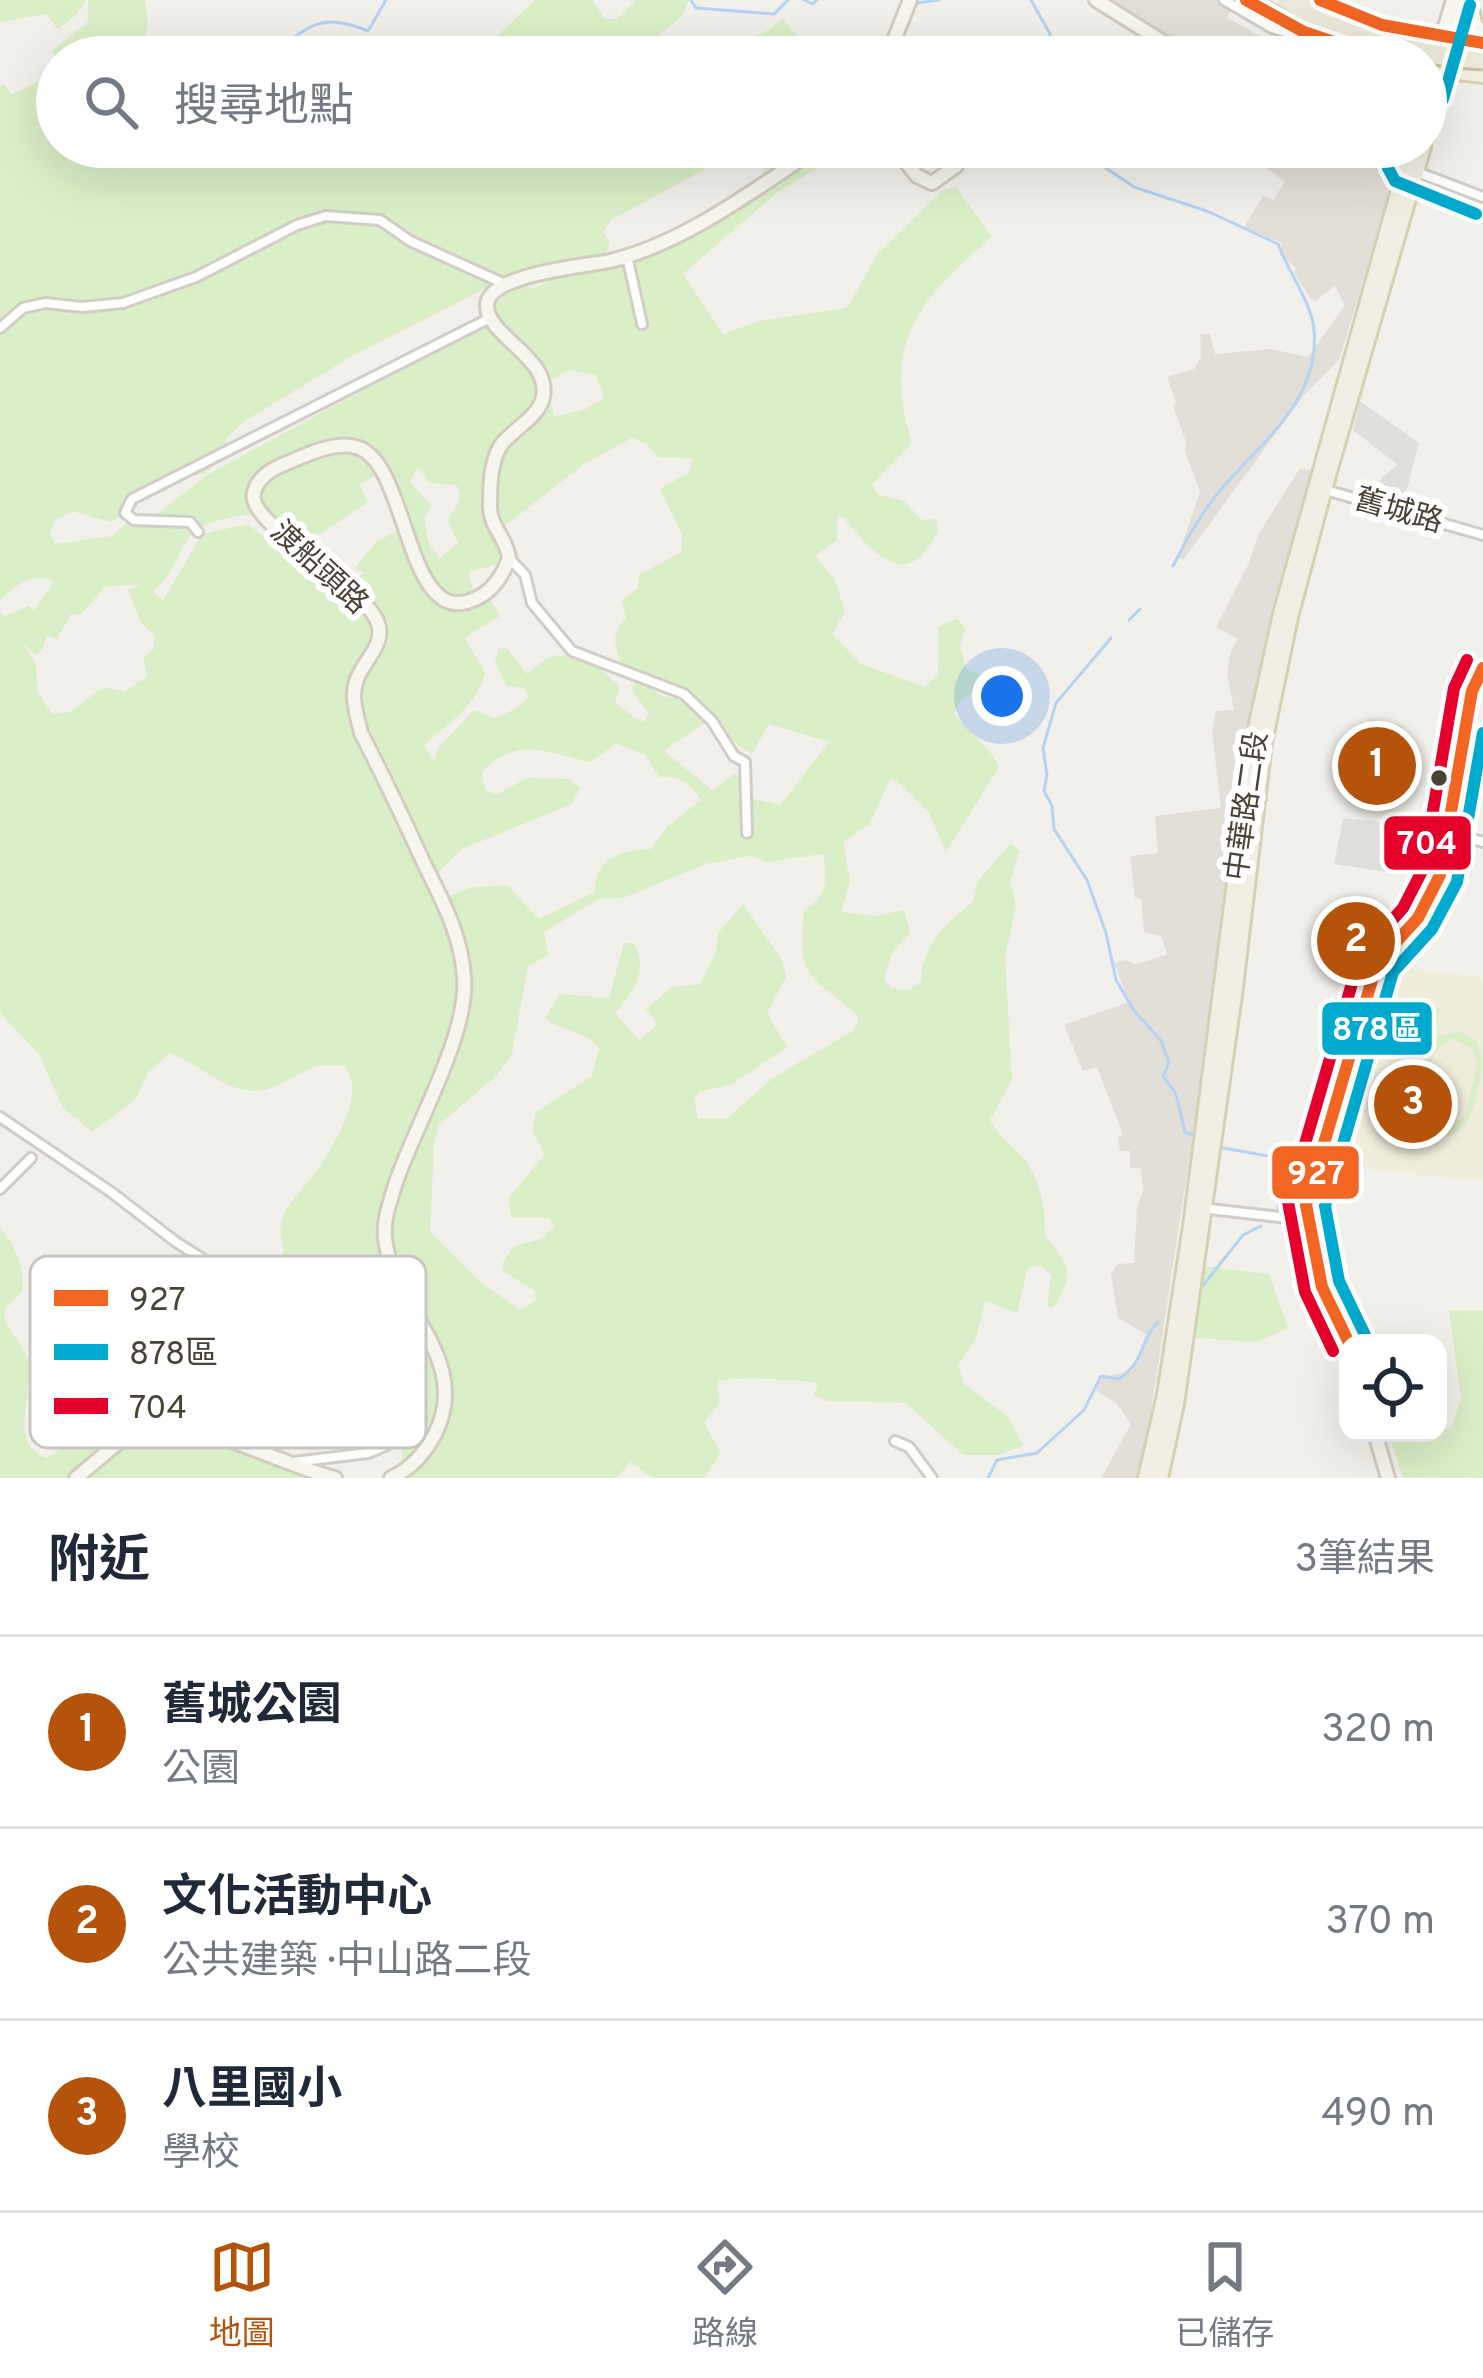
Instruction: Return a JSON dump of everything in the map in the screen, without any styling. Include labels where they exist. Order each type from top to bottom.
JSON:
[{"type":"highway","points":[[1246,0],[1316,36]]},
{"type":"highway","points":[[1286,0],[1356,36]]},
{"type":"highway","points":[[1306,0],[1348,22],[1394,36]]},
{"type":"highway","points":[[1447,42],[1483,43]]},
{"type":"highway","points":[[1447,55],[1483,61]]},
{"type":"main road","points":[[1448,38],[1483,43]]},
{"type":"main road","points":[[1447,70],[1483,75]]},
{"type":"main road","name":"中華路二段","points":[[1160,1478],[1176,1404],[1253,742],[1280,614],[1411,169]]},
{"type":"main road","name":"中華路二段","points":[[1146,1478],[1185,1301]]},
{"type":"street","points":[[1096,0],[1153,36]]},
{"type":"street","points":[[1224,0],[1272,28],[1300,36]]},
{"type":"street","points":[[1320,0],[1382,26],[1437,36]]},
{"type":"street","points":[[1448,38],[1453,0]]},
{"type":"street","points":[[1467,0],[1483,43]]},
{"type":"street","points":[[1448,38],[1467,0]]},
{"type":"street","points":[[895,36],[908,3]]},
{"type":"street","points":[[747,833],[745,762],[734,756],[712,722],[684,694],[572,651],[532,603],[525,575],[509,557],[489,514],[492,471],[498,449],[544,396],[541,379],[525,352],[490,318],[486,303],[506,285],[627,256],[674,236],[785,168]]},
{"type":"street","points":[[911,168],[932,183],[953,168]]},
{"type":"street","points":[[1411,169],[1483,197]]},
{"type":"street","points":[[0,328],[22,308],[46,303],[82,307],[123,303],[196,277],[297,225],[346,214],[380,220],[410,241],[506,285]]},
{"type":"street","points":[[627,256],[642,324]]},
{"type":"street","points":[[198,532],[190,522],[134,520],[125,513],[132,499],[490,318]]},
{"type":"street","name":"渡船頭路","points":[[388,1256],[385,1216],[408,1144],[452,1043],[465,981],[457,930],[361,733],[353,703],[356,680],[379,640],[377,621],[340,581],[264,515],[254,502],[255,491],[272,470],[310,453],[351,446],[364,449],[381,468],[422,572],[440,597],[470,602],[484,594],[505,570],[509,557]]},
{"type":"street","name":"舊城路","points":[[1319,488],[1483,535]]},
{"type":"street","points":[[1345,1334],[1322,1287],[1306,1220],[1316,1166],[1377,963],[1418,918],[1440,875],[1472,691],[1483,668]]},
{"type":"street","points":[[1408,821],[1483,842]]},
{"type":"street","points":[[0,1117],[198,1256]]},
{"type":"street","points":[[0,1189],[32,1158]]},
{"type":"street","points":[[1198,1207],[1306,1220]]},
{"type":"street","name":"渡船頭路","points":[[391,1478],[428,1448],[446,1412],[445,1378],[426,1329]]},
{"type":"street","points":[[895,1441],[909,1447],[932,1478]]},
{"type":"street","points":[[1378,1442],[1388,1478]]},
{"type":"street","points":[[76,1478],[115,1448]]},
{"type":"street","points":[[246,1448],[335,1478]]},
{"type":"street","points":[[286,1464],[380,1448]]},
{"type":"shaded area","points":[[1110,0],[1226,0],[1234,5],[1227,18],[1260,36],[1168,36]]},
{"type":"shaded area","points":[[1267,168],[1398,168],[1339,360],[1304,395],[1183,560],[1178,556],[1200,492],[1167,377],[1194,369],[1201,357],[1200,334],[1210,334],[1215,354],[1271,349],[1308,357],[1345,305],[1335,286],[1315,301],[1310,298],[1294,273],[1296,268],[1280,255],[1282,243],[1244,227],[1263,196],[1273,200],[1285,182]]},
{"type":"shaded area","points":[[1360,401],[1419,443],[1403,504],[1369,498],[1382,477],[1398,465],[1353,430]]},
{"type":"shaded area","points":[[1300,468],[1313,471],[1265,658],[1149,1424],[1137,1478],[1101,1478],[1131,1424],[1117,1404],[1093,1389],[1104,1377],[1132,1371],[1146,1334],[1118,1318],[1111,1273],[1118,1264],[1134,1263],[1137,1207],[1143,1191],[1141,1168],[1130,1168],[1130,1151],[1120,1151],[1118,1137],[1123,1135],[1097,1067],[1083,1071],[1064,1025],[1129,1002],[1114,963],[1126,960],[1135,965],[1167,954],[1161,936],[1144,932],[1130,856],[1158,853],[1155,816],[1221,808],[1212,732],[1216,711],[1234,710],[1227,674],[1238,639],[1216,627],[1258,535]]},
{"type":"shaded area","points":[[1343,818],[1415,826],[1406,875],[1334,864]]},
{"type":"shaded area","points":[[1389,965],[1483,978],[1483,1182],[1324,1164]]},
{"type":"green space","points":[[0,0],[86,0],[58,29],[46,14],[0,22]]},
{"type":"green space","points":[[88,0],[145,0],[145,36],[70,36],[88,22]]},
{"type":"green space","points":[[535,0],[592,0],[605,19],[617,19],[636,0],[689,0],[682,16],[658,36],[497,36]]},
{"type":"green space","points":[[783,18],[797,36],[754,36],[769,30]]},
{"type":"green space","points":[[36,82],[36,168],[707,168],[611,220],[603,232],[610,242],[606,253],[500,281],[354,355],[243,422],[227,438],[222,458],[205,473],[185,477],[111,522],[72,511],[55,521],[49,534],[56,544],[112,536],[129,521],[157,514],[207,475],[484,324],[519,355],[538,385],[549,392],[554,417],[586,409],[604,398],[596,375],[568,370],[544,385],[497,323],[492,305],[498,295],[524,285],[533,289],[563,274],[622,267],[756,194],[765,168],[817,168],[778,192],[683,274],[723,334],[759,321],[847,308],[878,253],[943,190],[956,187],[992,237],[944,282],[913,326],[901,377],[912,443],[872,485],[879,495],[904,501],[922,520],[936,519],[938,532],[921,556],[899,564],[878,554],[843,517],[837,517],[837,540],[815,556],[835,580],[845,612],[832,634],[861,664],[925,687],[938,673],[939,626],[957,619],[965,628],[960,646],[967,670],[985,676],[988,682],[960,701],[954,713],[999,767],[946,852],[929,812],[890,779],[870,824],[843,842],[850,881],[841,912],[875,916],[904,910],[910,933],[892,953],[884,979],[892,988],[910,990],[921,981],[937,935],[974,901],[977,882],[1011,843],[1020,851],[1010,881],[1016,906],[1005,956],[1012,1080],[990,1120],[1033,1174],[1043,1205],[1044,1234],[1064,1261],[1066,1285],[1054,1307],[1047,1307],[1051,1275],[1041,1266],[1028,1267],[1017,1313],[985,1301],[976,1339],[958,1365],[964,1384],[1007,1416],[1024,1446],[998,1455],[963,1455],[906,1403],[827,1401],[814,1395],[818,1383],[737,1379],[717,1381],[720,1403],[704,1423],[721,1453],[704,1478],[653,1478],[631,1462],[616,1478],[380,1478],[404,1465],[402,1448],[426,1448],[426,1256],[280,1256],[284,1251],[280,1230],[284,1215],[332,1146],[351,1104],[350,1077],[344,1066],[316,1067],[254,1091],[231,1086],[169,1053],[148,1073],[135,1100],[92,1132],[63,1108],[39,1054],[0,1013],[0,613],[5,616],[28,606],[34,610],[54,582],[31,579],[0,600],[0,85],[5,84],[11,95]],"holes":[[[632,438],[659,457],[693,459],[688,473],[660,489],[682,534],[681,552],[639,575],[638,588],[622,600],[626,618],[615,639],[621,663],[678,693],[677,699],[662,696],[635,679],[632,691],[649,713],[644,722],[615,702],[620,686],[587,659],[551,655],[527,674],[507,648],[498,649],[495,663],[507,686],[524,688],[529,697],[495,718],[474,710],[438,748],[434,761],[424,745],[469,704],[485,672],[464,638],[500,616],[491,601],[477,602],[468,572],[495,565],[503,552],[502,528],[584,464]],[[418,467],[430,483],[456,485],[460,494],[447,519],[458,543],[440,558],[428,542],[424,517],[432,506],[410,482]],[[381,472],[400,487],[405,526],[375,543],[355,568],[364,573],[351,583],[369,599],[362,605],[296,548],[285,553],[248,524],[202,534],[163,601],[153,591],[191,535],[206,525],[255,516],[305,544],[368,502],[359,485]],[[140,584],[128,590],[141,622],[155,637],[153,650],[143,658],[147,676],[125,692],[103,687],[70,712],[52,714],[37,691],[36,665],[22,641],[35,655],[43,649],[46,636],[57,639],[71,614],[80,615],[105,587]],[[704,723],[752,754],[769,724],[829,742],[780,805],[754,799],[735,773],[713,791],[664,751]],[[616,743],[645,755],[659,777],[684,782],[701,800],[668,826],[651,849],[620,854],[605,863],[595,892],[539,919],[507,885],[473,887],[447,897],[439,872],[462,849],[572,804],[580,788],[570,779],[527,778],[496,795],[485,789],[482,772],[520,750],[591,762]],[[823,854],[824,887],[804,911],[805,962],[816,981],[857,1014],[858,1023],[853,1031],[774,1077],[727,1118],[698,1118],[694,1099],[699,1092],[732,1084],[787,1047],[767,1013],[786,977],[782,960],[743,904],[718,933],[716,952],[700,984],[672,987],[646,1009],[658,1024],[639,1040],[615,1013],[640,972],[634,943],[624,943],[609,998],[560,994],[545,1018],[599,1048],[592,1076],[536,1112],[532,1131],[545,1154],[508,1199],[512,1218],[550,1218],[554,1227],[541,1239],[514,1246],[503,1262],[503,1271],[535,1291],[536,1300],[521,1310],[481,1283],[430,1232],[434,1145],[439,1125],[496,1076],[512,1054],[528,966],[549,955],[544,932],[599,899],[623,898],[706,864],[750,856],[768,862]]]},
{"type":"green space","points":[[1370,719],[1404,726],[1386,811],[1351,805]]},
{"type":"green space","points":[[1433,1007],[1440,1008],[1434,1038],[1458,1031],[1480,1048],[1476,1100],[1466,1122],[1452,1135],[1431,1131],[1417,1121],[1413,1135],[1406,1133]],"holes":[[[1451,1039],[1471,1047],[1477,1064],[1465,1116],[1440,1126],[1425,1114],[1423,1104],[1431,1061]]]},
{"type":"green space","points":[[0,1228],[22,1273],[23,1290],[4,1311],[29,1362],[25,1429],[30,1448],[46,1458],[61,1448],[259,1448],[273,1464],[304,1478],[0,1478]]},
{"type":"green space","points":[[1204,1266],[1269,1274],[1288,1328],[1257,1342],[1195,1338]]},
{"type":"green space","points":[[1449,1310],[1483,1310],[1483,1478],[1403,1477],[1391,1442],[1447,1442],[1447,1429],[1451,1429],[1461,1398]]},
{"type":"waterway","points":[[296,36],[331,22],[368,31],[386,0]]},
{"type":"waterway","points":[[691,0],[696,8],[774,14],[788,0]]},
{"type":"waterway","points":[[804,0],[812,4],[817,0]]},
{"type":"waterway","points":[[916,3],[939,0]]},
{"type":"waterway","points":[[1031,0],[1050,36]]},
{"type":"waterway","points":[[1106,168],[1134,187],[1207,211],[1278,244],[1314,330],[1313,355],[1299,398],[1208,506],[1173,566]]},
{"type":"waterway","points":[[1129,620],[1140,609]]},
{"type":"waterway","points":[[1111,638],[1056,703],[1043,748],[1044,791],[1052,806],[1054,829],[1087,880],[1116,980],[1161,1041],[1169,1063],[1163,1076],[1176,1094],[1185,1132],[1197,1137]]},
{"type":"waterway","points":[[1218,1147],[1279,1158]]},
{"type":"waterway","points":[[1278,1208],[1280,1195],[1271,1181],[1282,1158],[1303,1155]]},
{"type":"waterway","points":[[1201,1288],[1243,1235],[1261,1226]]},
{"type":"waterway","points":[[988,1478],[997,1460],[1037,1453],[1084,1410],[1101,1376],[1119,1379],[1128,1372],[1158,1322]]},
{"type":"transit line","name":"927","points":[[1246,0],[1316,36]]},
{"type":"transit line","name":"927","points":[[1320,0],[1382,25],[1444,36]]},
{"type":"transit line","name":"878區","points":[[1447,85],[1470,5]]},
{"type":"transit line","name":"927","points":[[1447,37],[1483,43]]},
{"type":"transit line","name":"878區","points":[[1388,168],[1395,181],[1476,214]]},
{"type":"transit line","name":"704","points":[[1333,1351],[1305,1292],[1288,1202],[1360,956],[1403,908],[1423,869],[1454,688],[1467,660]]},
{"type":"transit line","name":"927","points":[[1345,1334],[1322,1287],[1306,1205],[1377,963],[1418,918],[1440,875],[1472,691],[1483,668]]},
{"type":"transit line","name":"878區","points":[[1365,1334],[1339,1281],[1325,1206],[1393,972],[1432,929],[1457,882],[1483,733]]},
{"type":"place","name":"舊城公園","points":[[1377,766]]},
{"type":"place","name":"文化活動中心","points":[[1356,941]]},
{"type":"place","name":"八里國小","points":[[1413,1104]]}]
